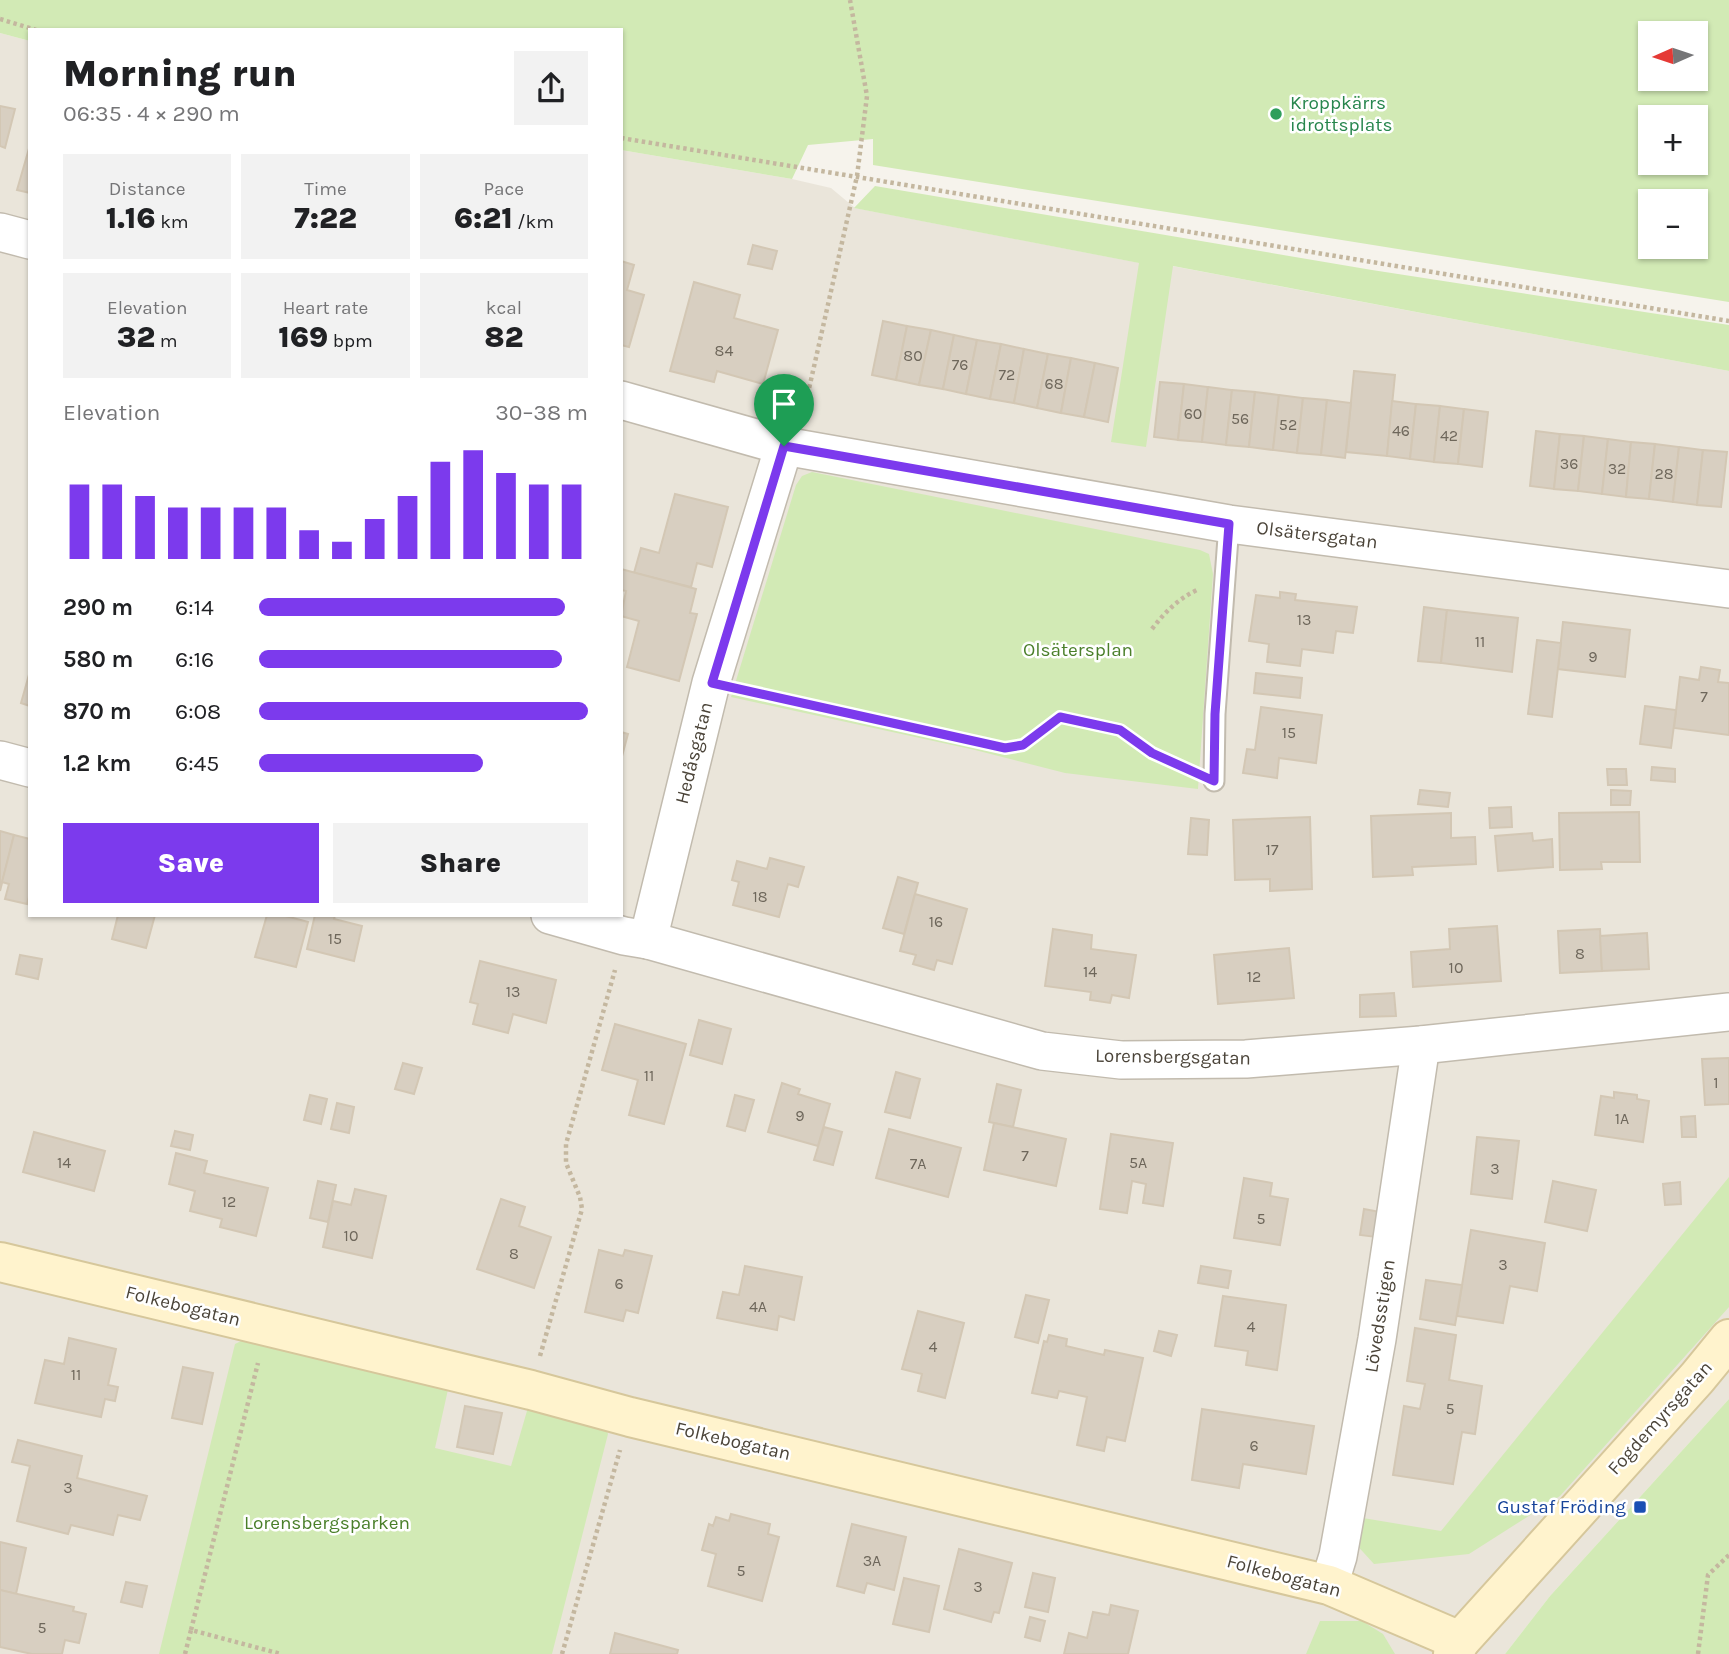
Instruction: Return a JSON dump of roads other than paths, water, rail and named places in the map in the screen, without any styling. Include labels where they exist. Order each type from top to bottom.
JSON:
[{"type":"street","points":[[0,232],[28,239]]},
{"type":"street","name":"Olsätersgatan","points":[[623,401],[784,446],[1229,524],[1729,589]]},
{"type":"street","name":"Hedåsgatan","points":[[636,938],[784,446]]},
{"type":"street","points":[[0,760],[28,767]]},
{"type":"street","name":"Lorensbergsgatan","points":[[557,917],[1042,1051],[1122,1060],[1246,1059],[1421,1045],[1729,1012]]},
{"type":"street","name":"Lövedsstigen","points":[[1329,1585],[1338,1556],[1377,1339],[1421,1045]]},
{"type":"street","name":"Folkebogatan","points":[[1,1268],[267,1326],[531,1390],[630,1417],[1329,1585],[1456,1647]]},
{"type":"street","name":"Fogdemyrsgatan","points":[[1456,1647],[1729,1339]]},
{"type":"lane","points":[[1214,781],[1215,714],[1229,524]]},
{"type":"place","name":"Kroppkärrs idrottsplats","points":[[1276,114]]},
{"type":"place","name":"Gustaf Fröding","points":[[1640,1507]]},
{"type":"park label","name":"Olsätersplan","points":[[1078,650]]},
{"type":"park label","name":"Lorensbergsparken","points":[[327,1523]]}]
